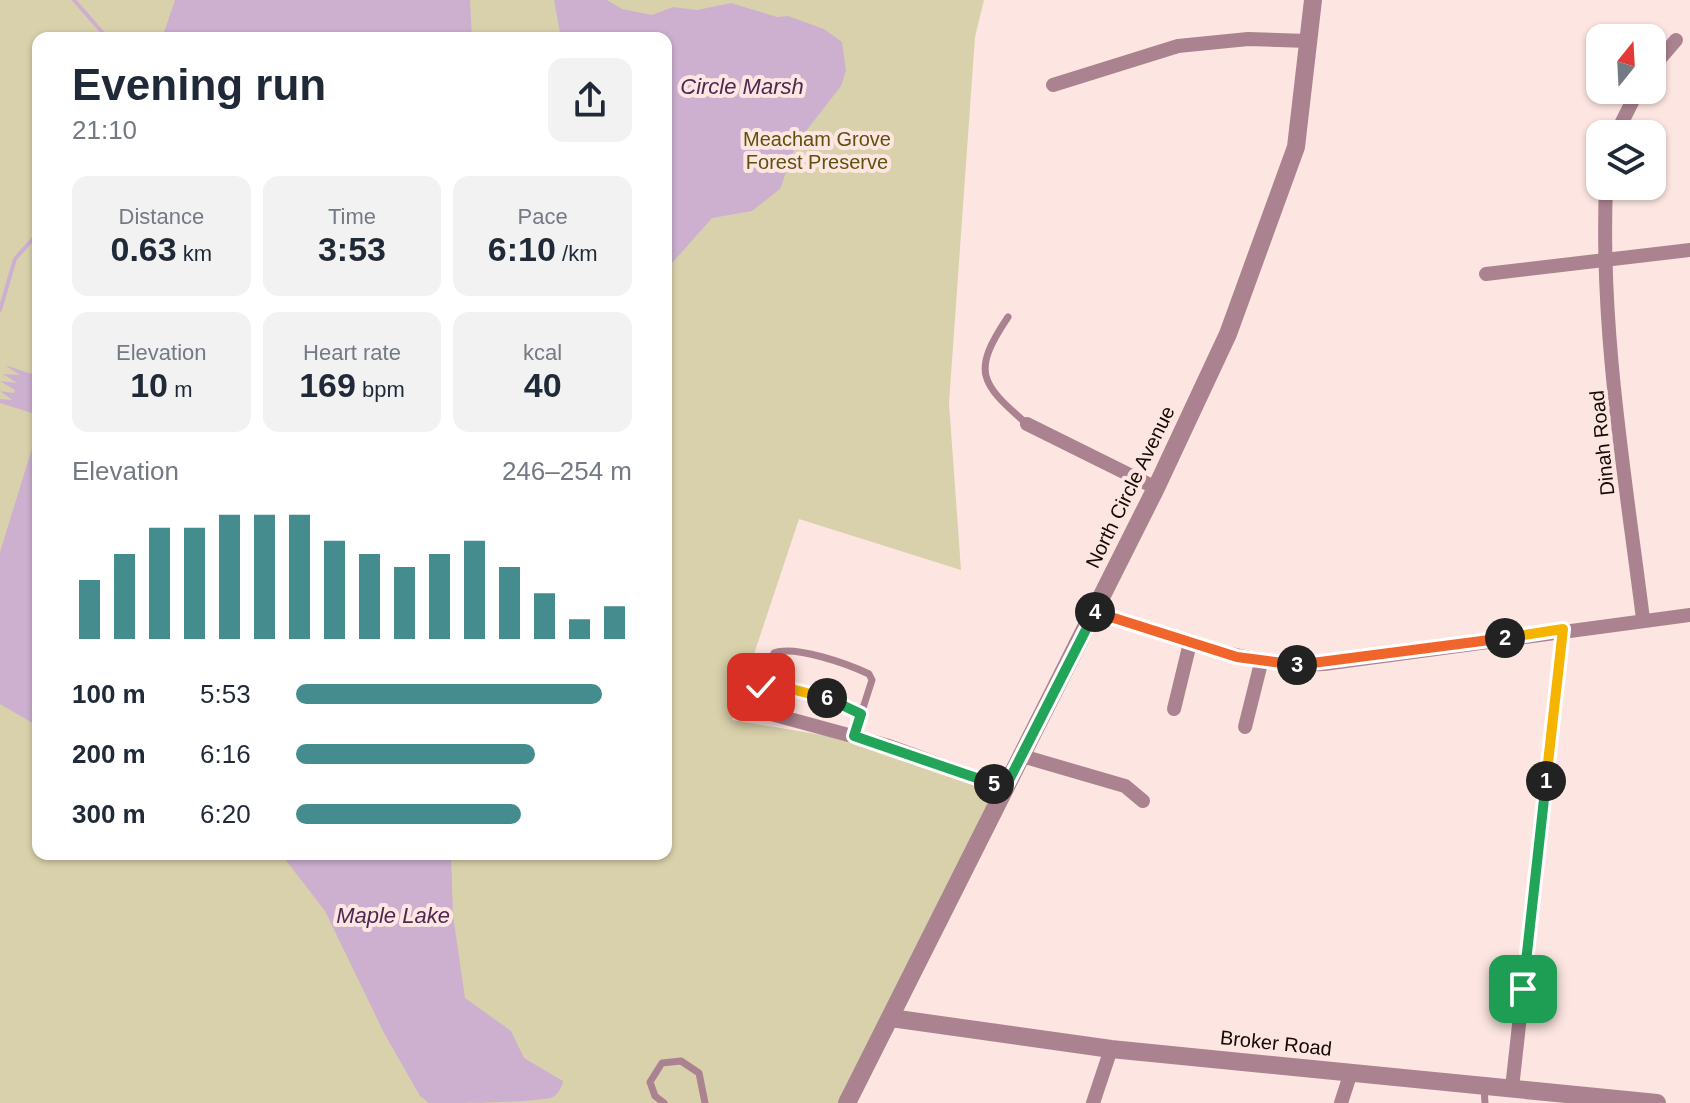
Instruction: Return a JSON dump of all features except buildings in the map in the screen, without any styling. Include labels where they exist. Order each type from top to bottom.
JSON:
[{"type":"street","name":"North Circle Avenue","points":[[847,1103],[1156,488],[1228,334],[1296,147],[1313,0]]},
{"type":"street","points":[[1053,85],[1178,46],[1248,39],[1308,41]]},
{"type":"street","points":[[1666,52],[1676,40]]},
{"type":"street","name":"Dinah Road","points":[[1605,200],[1603,261],[1619,428],[1643,619]]},
{"type":"street","points":[[1486,274],[1690,250]]},
{"type":"street","points":[[1027,424],[1156,488]]},
{"type":"street","points":[[1094,611],[1261,663],[1324,664],[1563,629],[1690,615]]},
{"type":"street","points":[[1512,1088],[1563,629]]},
{"type":"street","points":[[1174,709],[1190,643]]},
{"type":"street","points":[[1245,727],[1261,663]]},
{"type":"street","points":[[747,707],[854,736],[1005,788]]},
{"type":"street","points":[[1022,756],[1125,786],[1143,801]]},
{"type":"street","name":"Broker Road","points":[[891,1018],[1111,1049],[1351,1072],[1485,1094],[1512,1088],[1657,1103]]},
{"type":"street","points":[[1093,1103],[1111,1049]]},
{"type":"street","points":[[1341,1103],[1351,1072]]},
{"type":"lane","points":[[1008,317],[988,346],[985,371],[991,393],[1027,424]]},
{"type":"lane","points":[[747,707],[761,687],[774,653],[785,649],[822,658],[869,674],[872,680],[854,736]]},
{"type":"lane","points":[[761,687],[783,687],[814,694],[861,714]]},
{"type":"lane","points":[[664,1103],[655,1096],[650,1082],[662,1063],[681,1061],[699,1073],[705,1103]]},
{"type":"green space","name":"Meacham Grove Forest Preserve","points":[[0,0],[984,0],[975,37],[949,403],[961,570],[799,519],[732,720],[889,746],[1005,788],[846,1103],[0,1103]]},
{"type":"water","points":[[175,0],[470,0],[472,32],[164,32]]},
{"type":"water","name":"Circle Marsh","points":[[554,0],[607,0],[622,9],[652,15],[673,7],[697,10],[731,3],[777,17],[788,16],[824,29],[842,42],[846,71],[841,86],[796,144],[780,189],[752,211],[712,218],[672,263],[672,32],[560,32]]},
{"type":"water","points":[[5,365],[32,374],[32,413],[0,403],[0,399],[12,400],[0,391],[14,393],[15,390],[0,381],[17,383],[3,374],[20,375]]},
{"type":"water","points":[[32,448],[32,723],[0,704],[0,552]]},
{"type":"water","name":"Maple Lake","points":[[286,860],[451,860],[453,915],[465,998],[511,1031],[524,1058],[563,1081],[557,1094],[544,1099],[474,1103],[429,1103],[420,1096],[384,1033],[325,911]]},
{"type":"waterway","points":[[74,0],[102,32]]},
{"type":"waterway","points":[[0,310],[15,259],[32,240]]},
{"type":"route","points":[[761,687],[783,687],[835,700],[861,714],[854,736],[941,763],[1005,788],[1094,611],[1237,657],[1287,665],[1324,664],[1563,629],[1523,989]]}]
